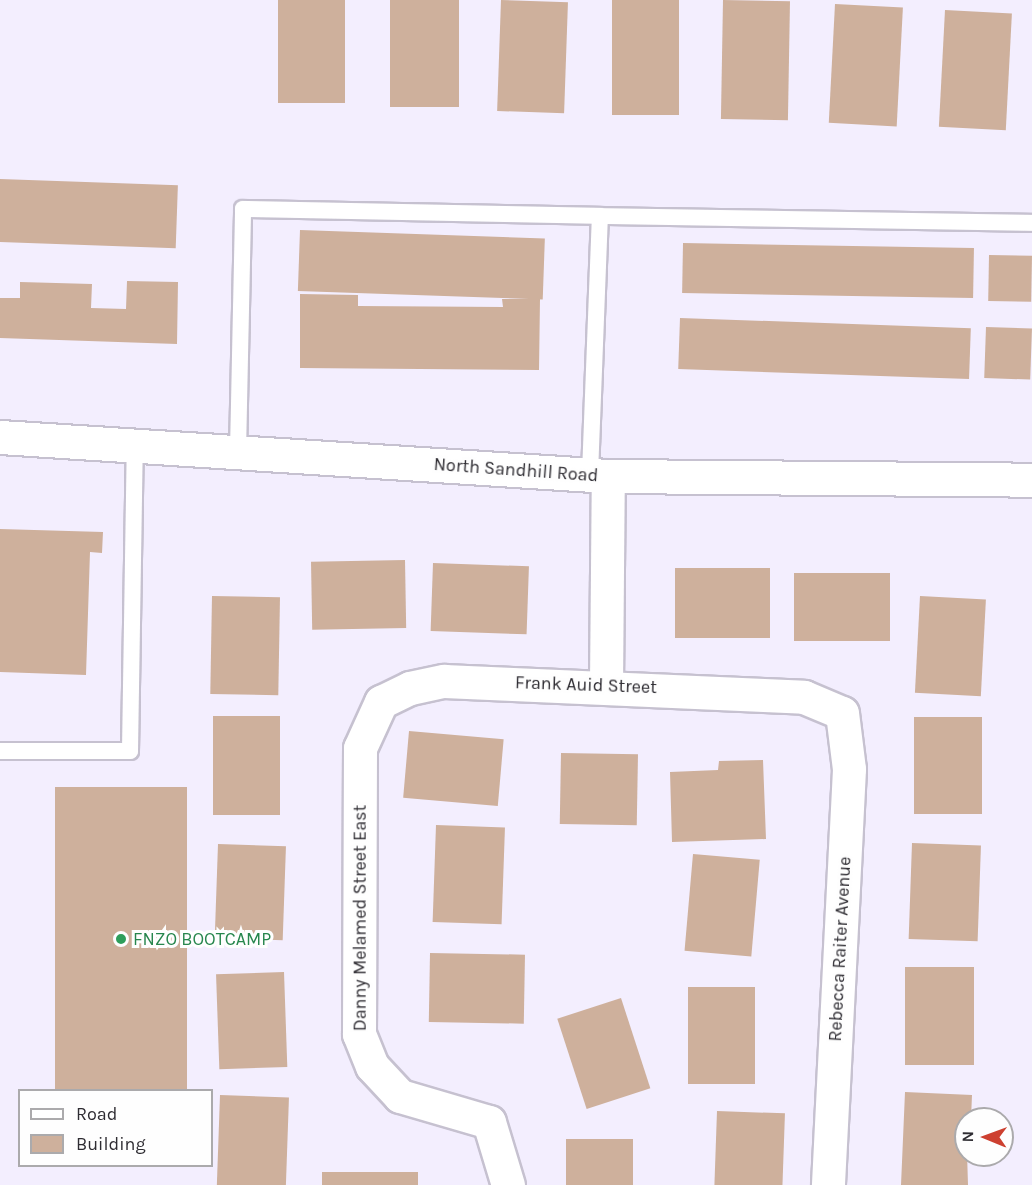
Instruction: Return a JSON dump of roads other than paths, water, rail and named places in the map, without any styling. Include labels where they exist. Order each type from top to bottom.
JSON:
[{"type":"street","name":"North Sandhill Road","points":[[0,437],[599,475],[1032,480]]},
{"type":"street","points":[[599,475],[606,685]]},
{"type":"street","name":"Frank Auid Street","points":[[360,748],[381,702],[410,688],[444,681],[606,685],[804,697],[842,713]]},
{"type":"street","name":"Rebecca Raiter Avenue","points":[[828,1185],[849,769],[842,713]]},
{"type":"street","name":"Danny Melamed Street East","points":[[360,748],[358,1034],[372,1065],[400,1096],[489,1122],[508,1185]]},
{"type":"lane","points":[[238,452],[243,209],[1032,223]]},
{"type":"lane","points":[[599,475],[600,216]]},
{"type":"lane","points":[[0,751],[130,751],[135,447]]},
{"type":"place","name":"FNZO BOOTCAMP","points":[[121,939]]}]
